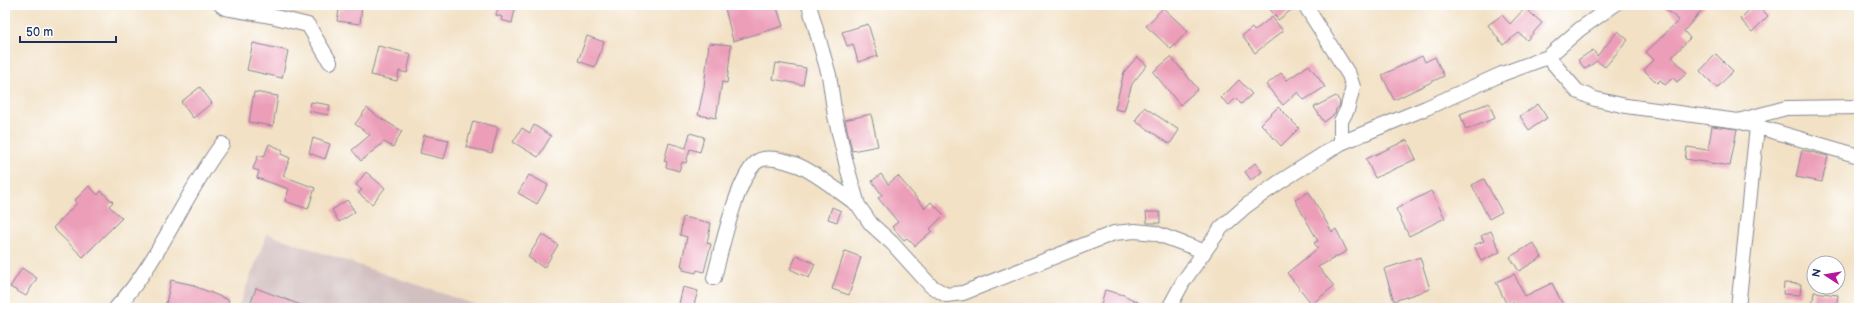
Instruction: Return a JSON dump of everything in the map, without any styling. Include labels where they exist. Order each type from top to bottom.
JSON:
[{"type":"street","points":[[222,5],[225,8],[271,16],[308,25],[330,62]]},
{"type":"street","points":[[809,5],[829,75],[835,116],[858,205],[871,224],[892,243],[931,286],[946,295],[963,293],[1114,233],[1135,231],[1155,233],[1203,251]]},
{"type":"street","points":[[1305,5],[1349,75],[1353,87],[1347,110],[1341,121],[1341,143]]},
{"type":"street","points":[[1168,308],[1203,251],[1221,228],[1246,206],[1278,183],[1341,143],[1426,108],[1502,74],[1548,57],[1580,29],[1614,5]]},
{"type":"street","points":[[1548,57],[1577,91],[1595,99],[1626,106],[1738,122],[1859,156]]},
{"type":"street","points":[[1738,122],[1786,108],[1859,107]]},
{"type":"street","points":[[1738,308],[1757,127]]},
{"type":"street","points":[[116,308],[138,282],[172,228],[209,162],[222,144]]},
{"type":"street","points":[[714,278],[738,192],[751,168],[759,160],[772,159],[798,165],[858,205]]},
{"type":"shaded area","points":[[267,234],[485,308],[238,308]]},
{"type":"building","points":[[344,5],[362,5],[360,24],[337,21],[339,10],[344,10]]},
{"type":"building","points":[[499,5],[516,5],[512,23],[501,20],[502,17],[496,15]]},
{"type":"building","points":[[736,5],[776,5],[783,26],[733,41],[725,8]]},
{"type":"building","points":[[1267,5],[1297,5],[1297,6],[1278,20]]},
{"type":"building","points":[[1660,5],[1706,5],[1684,31],[1690,38],[1672,57],[1687,73],[1677,82],[1673,78],[1665,85],[1660,80],[1657,83],[1644,70],[1654,60],[1646,52],[1679,20]]},
{"type":"building","points":[[1754,5],[1758,5],[1768,16],[1752,32],[1740,19]]},
{"type":"building","points":[[1163,8],[1188,31],[1171,49],[1146,26]]},
{"type":"building","points":[[1525,8],[1542,23],[1527,40],[1519,33],[1503,45],[1488,25],[1502,15],[1510,24]]},
{"type":"building","points":[[1272,17],[1283,31],[1255,53],[1242,36],[1252,28],[1254,31]]},
{"type":"building","points":[[868,24],[878,56],[858,62],[853,44],[847,46],[842,32]]},
{"type":"building","points":[[1618,31],[1628,40],[1605,67],[1597,61],[1585,69],[1578,60],[1593,50],[1597,56]]},
{"type":"building","points":[[587,36],[604,42],[595,67],[578,61]]},
{"type":"building","points":[[253,43],[288,51],[282,78],[247,70]]},
{"type":"building","points":[[709,43],[731,45],[727,83],[722,82],[716,118],[698,115],[704,87]]},
{"type":"building","points":[[378,46],[411,54],[407,73],[399,71],[397,81],[371,75]]},
{"type":"building","points":[[1716,54],[1733,71],[1717,88],[1700,71]]},
{"type":"building","points":[[1422,56],[1425,62],[1435,57],[1444,76],[1394,100],[1382,75]]},
{"type":"building","points":[[1137,57],[1147,65],[1132,84],[1124,111],[1115,109],[1124,72]]},
{"type":"building","points":[[1171,57],[1198,89],[1180,105],[1153,72]]},
{"type":"building","points":[[776,63],[806,68],[803,85],[773,79]]},
{"type":"building","points":[[1309,65],[1325,87],[1304,100],[1298,92],[1283,105],[1266,85],[1281,73],[1287,80]]},
{"type":"building","points":[[1239,80],[1252,94],[1241,104],[1236,98],[1229,105],[1221,98]]},
{"type":"building","points":[[200,87],[212,103],[193,118],[181,102]]},
{"type":"building","points":[[254,92],[278,96],[273,126],[249,122]]},
{"type":"building","points":[[1336,96],[1340,102],[1339,107],[1336,109],[1335,114],[1324,122],[1314,107]]},
{"type":"building","points":[[311,102],[330,105],[328,115],[309,111]]},
{"type":"building","points":[[1489,103],[1495,118],[1466,130],[1460,114]]},
{"type":"building","points":[[1538,104],[1547,118],[1529,130],[1520,116]]},
{"type":"building","points":[[1144,107],[1179,130],[1170,144],[1135,121]]},
{"type":"building","points":[[1278,107],[1299,128],[1281,146],[1261,124]]},
{"type":"building","points":[[367,108],[380,118],[402,131],[393,147],[384,142],[361,161],[352,150],[370,135],[355,124]]},
{"type":"building","points":[[871,114],[878,146],[852,151],[845,120]]},
{"type":"building","points":[[473,121],[498,127],[492,153],[466,147]]},
{"type":"building","points":[[534,125],[551,136],[538,157],[513,142],[522,128],[530,133]]},
{"type":"building","points":[[1712,126],[1737,129],[1730,166],[1685,159],[1687,147],[1708,150]]},
{"type":"building","points":[[690,133],[704,137],[700,152],[690,149],[686,163],[682,162],[679,171],[666,167],[667,162],[664,161],[669,143],[686,148]]},
{"type":"building","points":[[424,135],[449,140],[444,159],[420,153]]},
{"type":"building","points":[[313,138],[330,144],[325,159],[309,153]]},
{"type":"building","points":[[1407,140],[1416,159],[1375,178],[1366,159]]},
{"type":"building","points":[[269,144],[283,150],[281,154],[290,158],[283,176],[315,188],[308,209],[285,201],[289,189],[257,178],[259,171],[253,169],[258,155],[264,157]]},
{"type":"building","points":[[1802,150],[1828,156],[1822,182],[1796,177]]},
{"type":"building","points":[[1255,163],[1262,172],[1251,180],[1245,172]]},
{"type":"building","points":[[366,172],[385,188],[372,204],[358,193],[362,190],[356,185]]},
{"type":"building","points":[[881,174],[888,184],[898,176],[925,208],[931,202],[944,215],[930,229],[932,231],[915,246],[907,238],[904,240],[892,227],[898,222],[878,198],[882,195],[872,181]]},
{"type":"building","points":[[529,175],[548,185],[537,204],[518,193]]},
{"type":"building","points":[[1484,179],[1502,212],[1489,219],[1472,185]]},
{"type":"building","points":[[89,186],[98,195],[101,191],[113,202],[109,206],[122,218],[83,257],[53,228],[77,203],[74,201]]},
{"type":"building","points":[[1431,191],[1445,218],[1409,236],[1396,209]]},
{"type":"building","points":[[1309,192],[1332,232],[1336,229],[1347,251],[1318,267],[1334,286],[1312,304],[1287,273],[1318,248],[1314,243],[1318,241],[1295,200]]},
{"type":"building","points":[[347,200],[355,212],[339,222],[332,210]]},
{"type":"building","points":[[832,207],[841,211],[837,222],[828,219]]},
{"type":"building","points":[[1146,212],[1160,212],[1160,223],[1147,223]]},
{"type":"building","points":[[683,217],[711,223],[707,243],[711,244],[704,272],[697,270],[696,273],[683,270],[683,266],[681,266],[687,237],[680,235]]},
{"type":"building","points":[[1491,231],[1500,252],[1481,261],[1474,245],[1484,241],[1481,236]]},
{"type":"building","points":[[542,234],[558,245],[544,268],[528,257]]},
{"type":"building","points":[[1533,243],[1542,257],[1519,271],[1510,257]]},
{"type":"building","points":[[845,251],[861,257],[849,295],[832,289]]},
{"type":"building","points":[[797,255],[815,264],[809,278],[790,269]]},
{"type":"building","points":[[1420,257],[1430,289],[1394,301],[1384,269]]},
{"type":"building","points":[[22,268],[37,278],[26,296],[10,287]]},
{"type":"building","points":[[1514,274],[1525,296],[1552,283],[1563,305],[1556,308],[1516,308],[1513,302],[1507,305],[1496,282]]},
{"type":"building","points":[[171,280],[194,285],[229,300],[226,308],[165,308]]},
{"type":"building","points":[[1784,283],[1801,284],[1800,295],[1783,294]]},
{"type":"building","points":[[683,287],[698,291],[693,308],[678,308]]},
{"type":"building","points":[[256,288],[306,307],[306,308],[249,308]]},
{"type":"building","points":[[1105,290],[1124,295],[1149,308],[1100,308]]},
{"type":"building","points":[[1814,295],[1838,295],[1836,308],[1812,308]]}]
